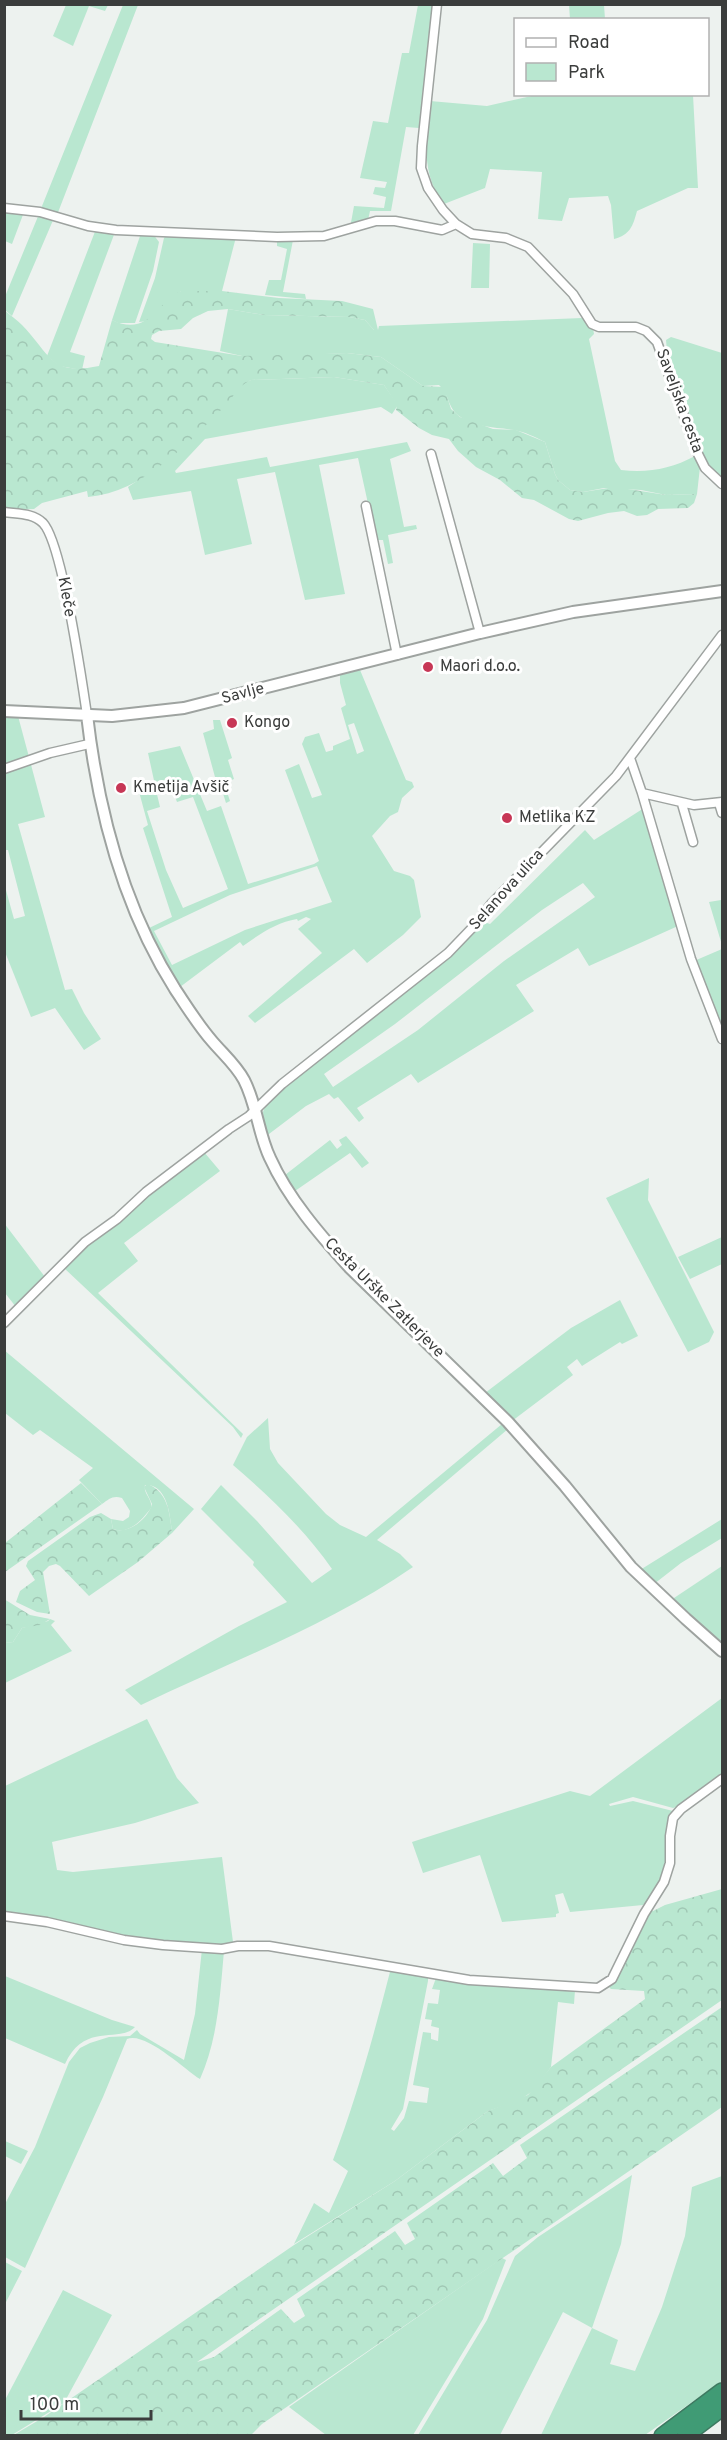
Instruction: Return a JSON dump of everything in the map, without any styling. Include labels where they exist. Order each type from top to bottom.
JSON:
[{"type":"highway","points":[[663,2436],[723,2391]]},
{"type":"highway","points":[[685,2436],[723,2408]]},
{"type":"street","name":"Saveljska cesta","points":[[437,4],[423,125],[421,168],[428,188],[456,224],[472,234],[506,238],[528,247],[573,294],[592,324],[599,327],[636,327],[657,342],[697,452],[705,468],[723,484]]},
{"type":"street","name":"Saveljska cesta","points":[[4,208],[34,211],[88,226],[127,231],[296,237],[324,236],[376,221],[395,220],[442,230],[456,224]]},
{"type":"street","points":[[431,454],[480,633]]},
{"type":"street","points":[[366,506],[397,655]]},
{"type":"street","name":"Kleče","points":[[4,512],[32,516],[43,523],[50,534],[60,561],[87,715]]},
{"type":"street","name":"Savlje","points":[[4,711],[130,716],[184,708],[480,633],[573,612],[723,591]]},
{"type":"street","name":"Selanova ulica","points":[[4,1323],[85,1242],[117,1219],[146,1192],[256,1109],[282,1084],[448,953],[492,903],[616,776],[723,635]]},
{"type":"street","name":"Cesta Urške Zatlerjeve","points":[[87,715],[89,744],[120,870],[143,933],[192,1016],[243,1079],[256,1109],[270,1159],[290,1193],[327,1243],[388,1307],[507,1422],[565,1486],[631,1567],[723,1651]]},
{"type":"street","points":[[4,770],[50,753],[89,744]]},
{"type":"street","points":[[630,758],[691,959],[723,1039]]},
{"type":"street","points":[[642,793],[694,806],[721,803],[722,813]]},
{"type":"street","points":[[682,804],[693,842]]},
{"type":"street","points":[[4,1916],[47,1922],[124,1940],[163,1946],[222,1949],[238,1946],[269,1947],[469,1980],[592,1989],[612,1979],[644,1914],[664,1882],[670,1863],[673,1818],[681,1809],[723,1779]]},
{"type":"green space","points":[[66,5],[108,5],[105,11],[89,6],[73,46],[53,36]]},
{"type":"green space","points":[[123,5],[138,5],[57,215],[40,211]]},
{"type":"green space","points":[[418,5],[432,5],[419,128],[406,127],[391,211],[370,211],[368,220],[350,228],[354,206],[384,208],[386,197],[373,194],[375,187],[385,188],[387,182],[360,178],[373,121],[388,123],[402,53],[409,53]]},
{"type":"green space","points":[[569,5],[604,5],[605,18],[570,18]]},
{"type":"green space","points":[[532,96],[693,96],[698,188],[688,188],[637,211],[630,229],[624,235],[614,239],[608,196],[569,198],[562,221],[538,219],[542,172],[490,169],[485,188],[444,204],[431,180],[426,154],[430,101],[487,106]]},
{"type":"green space","points":[[4,210],[24,212],[12,244],[5,241]]},
{"type":"green space","points":[[39,214],[54,218],[12,316],[5,310],[4,299]]},
{"type":"green space","points":[[96,229],[115,232],[70,352],[85,356],[82,370],[59,366],[47,356]]},
{"type":"green space","points":[[141,233],[153,234],[159,242],[153,271],[135,323],[118,323],[112,320]]},
{"type":"green space","points":[[167,234],[236,237],[222,291],[181,291],[148,321],[139,322],[155,278],[164,238]]},
{"type":"green space","points":[[277,239],[293,240],[283,292],[305,294],[306,299],[265,295],[269,280],[281,280],[287,249],[277,246]]},
{"type":"green space","points":[[473,243],[490,244],[489,288],[471,288]]},
{"type":"green space","points":[[181,291],[222,291],[279,298],[342,301],[373,309],[378,330],[374,330],[365,320],[349,317],[264,315],[228,309],[208,311],[193,318],[181,329],[159,331],[152,335],[151,339],[155,342],[242,356],[347,353],[381,357],[423,386],[444,387],[451,409],[460,417],[493,429],[516,430],[545,442],[558,480],[570,490],[583,492],[615,487],[666,495],[697,494],[694,503],[688,508],[658,509],[647,515],[637,516],[624,511],[578,521],[569,519],[534,500],[522,498],[500,480],[476,467],[458,451],[449,439],[432,435],[419,428],[396,410],[397,405],[384,385],[334,377],[246,382],[180,450],[164,464],[128,486],[88,497],[87,491],[42,503],[34,509],[5,510],[4,310],[22,325],[53,360],[70,368],[83,368],[99,366],[112,320],[125,324],[144,321]]},
{"type":"green space","points":[[228,309],[264,315],[349,317],[365,320],[374,330],[378,330],[379,326],[582,318],[593,328],[594,334],[589,339],[615,461],[621,470],[641,471],[668,467],[695,456],[700,467],[697,494],[666,495],[641,490],[604,488],[583,492],[570,490],[558,480],[545,442],[518,431],[479,425],[465,420],[455,412],[439,385],[423,386],[381,357],[347,353],[263,357],[242,356],[220,351]]},
{"type":"green space","points":[[671,337],[722,353],[722,478],[713,472],[700,453],[668,363],[666,340]]},
{"type":"green space","points":[[334,377],[384,385],[398,405],[392,414],[381,407],[205,439],[175,471],[176,473],[267,457],[270,467],[407,442],[411,451],[390,459],[404,527],[416,525],[417,529],[388,535],[393,563],[388,564],[383,540],[376,540],[358,458],[319,465],[345,594],[305,600],[275,472],[237,479],[252,544],[205,555],[191,491],[133,500],[128,487],[189,440],[217,413],[241,384],[251,380]]},
{"type":"green space","points":[[360,670],[406,780],[412,782],[414,787],[402,798],[398,812],[390,816],[372,836],[394,871],[410,876],[414,880],[421,917],[403,935],[367,963],[354,949],[255,1023],[248,1016],[322,953],[298,929],[311,919],[306,917],[298,921],[297,919],[283,923],[243,946],[240,942],[180,987],[147,929],[172,917],[143,828],[148,825],[138,788],[155,785],[148,753],[180,746],[207,811],[221,806],[248,884],[314,864],[319,861],[285,770],[299,764],[312,798],[322,795],[302,744],[305,737],[319,733],[326,752],[333,750],[333,746],[350,739],[341,708],[346,705],[340,675]],"holes":[[[354,723],[364,751],[357,754],[348,725]],[[171,786],[177,802],[193,797],[228,889],[183,908],[166,870],[147,811],[160,807],[156,790]],[[317,866],[332,902],[245,930],[172,965],[154,931],[230,895]]]},
{"type":"green space","points":[[4,715],[18,716],[29,757],[4,766]]},
{"type":"green space","points":[[213,720],[220,720],[232,758],[228,760],[234,779],[224,783],[230,801],[226,803],[219,781],[215,777],[203,733],[214,729]]},
{"type":"green space","points":[[30,761],[45,817],[18,824],[65,990],[72,989],[101,1039],[84,1050],[55,1008],[31,1017],[5,952],[4,883],[14,919],[25,916],[8,850],[5,850],[4,772]]},
{"type":"green space","points":[[644,808],[678,926],[589,966],[578,948],[516,985],[534,1011],[418,1083],[411,1074],[357,1108],[364,1118],[359,1122],[338,1097],[334,1099],[329,1094],[306,1106],[265,1137],[263,1112],[266,1104],[328,1051],[439,966],[484,922],[490,924],[585,830],[594,840]],"holes":[[[583,883],[595,897],[504,961],[418,1030],[333,1087],[324,1074],[395,1024],[542,910]]]},
{"type":"green space","points":[[721,900],[722,906],[722,945],[709,902]]},
{"type":"green space","points":[[722,949],[722,1032],[694,961]]},
{"type":"green space","points":[[346,1136],[369,1163],[362,1168],[350,1153],[295,1191],[285,1175],[330,1140],[337,1149],[342,1145],[339,1140]]},
{"type":"green space","points":[[204,1152],[220,1171],[124,1243],[138,1261],[98,1293],[243,1434],[241,1438],[233,1427],[64,1268],[87,1245]]},
{"type":"green space","points":[[649,1178],[648,1200],[714,1332],[709,1342],[688,1352],[606,1198]]},
{"type":"green space","points":[[4,1223],[45,1277],[16,1307],[5,1293]]},
{"type":"green space","points":[[722,1237],[722,1264],[690,1279],[678,1257]]},
{"type":"green space","points":[[620,1300],[638,1336],[622,1344],[620,1342],[582,1366],[577,1359],[567,1367],[573,1375],[512,1421],[485,1393],[571,1328]]},
{"type":"green space","points":[[4,1350],[194,1509],[172,1533],[169,1510],[163,1495],[153,1486],[145,1485],[151,1508],[139,1522],[130,1528],[113,1529],[111,1519],[123,1521],[129,1517],[130,1511],[122,1498],[114,1497],[102,1504],[79,1480],[93,1468],[40,1430],[33,1435],[5,1413]]},
{"type":"green space","points":[[268,1418],[270,1449],[278,1463],[326,1514],[340,1525],[366,1537],[502,1424],[508,1429],[377,1540],[400,1554],[413,1567],[381,1588],[314,1625],[141,1705],[125,1690],[239,1626],[287,1602],[253,1565],[254,1562],[201,1509],[221,1485],[257,1521],[312,1583],[332,1569],[286,1514],[233,1465],[247,1437]]},
{"type":"green space","points":[[81,1483],[102,1504],[5,1572],[5,1543]]},
{"type":"green space","points":[[147,1484],[154,1487],[164,1498],[169,1511],[172,1533],[138,1562],[89,1596],[60,1566],[56,1564],[49,1566],[43,1572],[50,1614],[37,1612],[16,1602],[20,1591],[35,1580],[26,1566],[28,1561],[90,1517],[101,1513],[111,1519],[113,1529],[119,1530],[131,1528],[142,1520],[152,1504],[144,1487]]},
{"type":"green space","points":[[722,1519],[722,1538],[681,1563],[654,1584],[640,1570]]},
{"type":"green space","points":[[722,1566],[722,1642],[671,1600]]},
{"type":"green space","points":[[4,1599],[30,1615],[50,1619],[40,1625],[22,1628],[13,1642],[5,1643]]},
{"type":"green space","points":[[50,1619],[55,1621],[51,1625],[72,1651],[5,1683],[4,1643],[13,1642],[22,1628]]},
{"type":"green space","points":[[722,1698],[722,1774],[682,1805],[673,1808],[633,1797],[609,1804],[610,1806],[633,1801],[673,1811],[664,1874],[660,1886],[643,1905],[570,1912],[563,1893],[555,1895],[559,1913],[556,1917],[502,1922],[480,1855],[423,1873],[412,1842],[570,1791],[590,1796]]},
{"type":"green space","points":[[147,1719],[177,1778],[199,1803],[135,1823],[52,1842],[57,1870],[73,1872],[222,1857],[233,1942],[228,1946],[149,1942],[5,1913],[5,1786]]},
{"type":"green space","points":[[722,1889],[722,2000],[197,2362],[214,2357],[281,2309],[294,2323],[305,2316],[297,2299],[395,2231],[405,2245],[415,2239],[407,2223],[493,2163],[503,2176],[527,2158],[520,2145],[722,2007],[722,2107],[262,2424],[251,2435],[12,2436],[44,2417],[294,2245],[395,2181],[488,2111],[528,2095],[551,2067],[645,1999],[644,1991],[611,1989],[608,1986],[648,1911]]},
{"type":"green space","points":[[202,1949],[224,1951],[214,2033],[200,2079],[144,2040],[127,2039],[25,2268],[5,2257],[5,2204],[35,2147],[69,2062],[80,2048],[90,2043],[109,2037],[130,2036],[137,2030],[184,2060],[195,2014]]},
{"type":"green space","points":[[391,1968],[428,1977],[403,2109],[391,2129],[394,2131],[404,2118],[409,2101],[427,2103],[429,2088],[413,2085],[423,2032],[431,2033],[431,2039],[438,2041],[439,2028],[431,2026],[432,2020],[425,2019],[428,2003],[438,2004],[440,1990],[432,1989],[436,1978],[575,1990],[574,2004],[558,2002],[551,2067],[534,2090],[520,2100],[488,2111],[395,2181],[294,2244],[314,2203],[329,2213],[348,2171],[333,2160],[365,2065]]},
{"type":"green space","points":[[5,1976],[112,2020],[135,2027],[128,2032],[82,2042],[65,2064],[5,2038]]},
{"type":"green space","points":[[5,2141],[28,2151],[21,2164],[5,2156]]},
{"type":"green space","points":[[632,2175],[621,2244],[592,2328],[563,2312],[500,2435],[418,2435],[487,2320],[515,2256],[538,2237]]},
{"type":"green space","points":[[722,2176],[722,2381],[645,2435],[541,2435],[592,2328],[618,2340],[610,2364],[635,2371],[662,2307],[685,2236],[692,2187]]},
{"type":"green space","points":[[502,2258],[506,2260],[483,2319],[413,2435],[326,2435],[289,2407]]},
{"type":"green space","points":[[5,2262],[22,2271],[5,2304]]},
{"type":"green space","points":[[63,2290],[112,2315],[64,2403],[12,2435],[5,2436],[4,2402]]},
{"type":"place","name":"Maori d.o.o.","points":[[428,667]]},
{"type":"place","name":"Kongo","points":[[232,723]]},
{"type":"place","name":"Kmetija Avšič","points":[[121,788]]},
{"type":"place","name":"Metlika KZ","points":[[507,818]]}]
